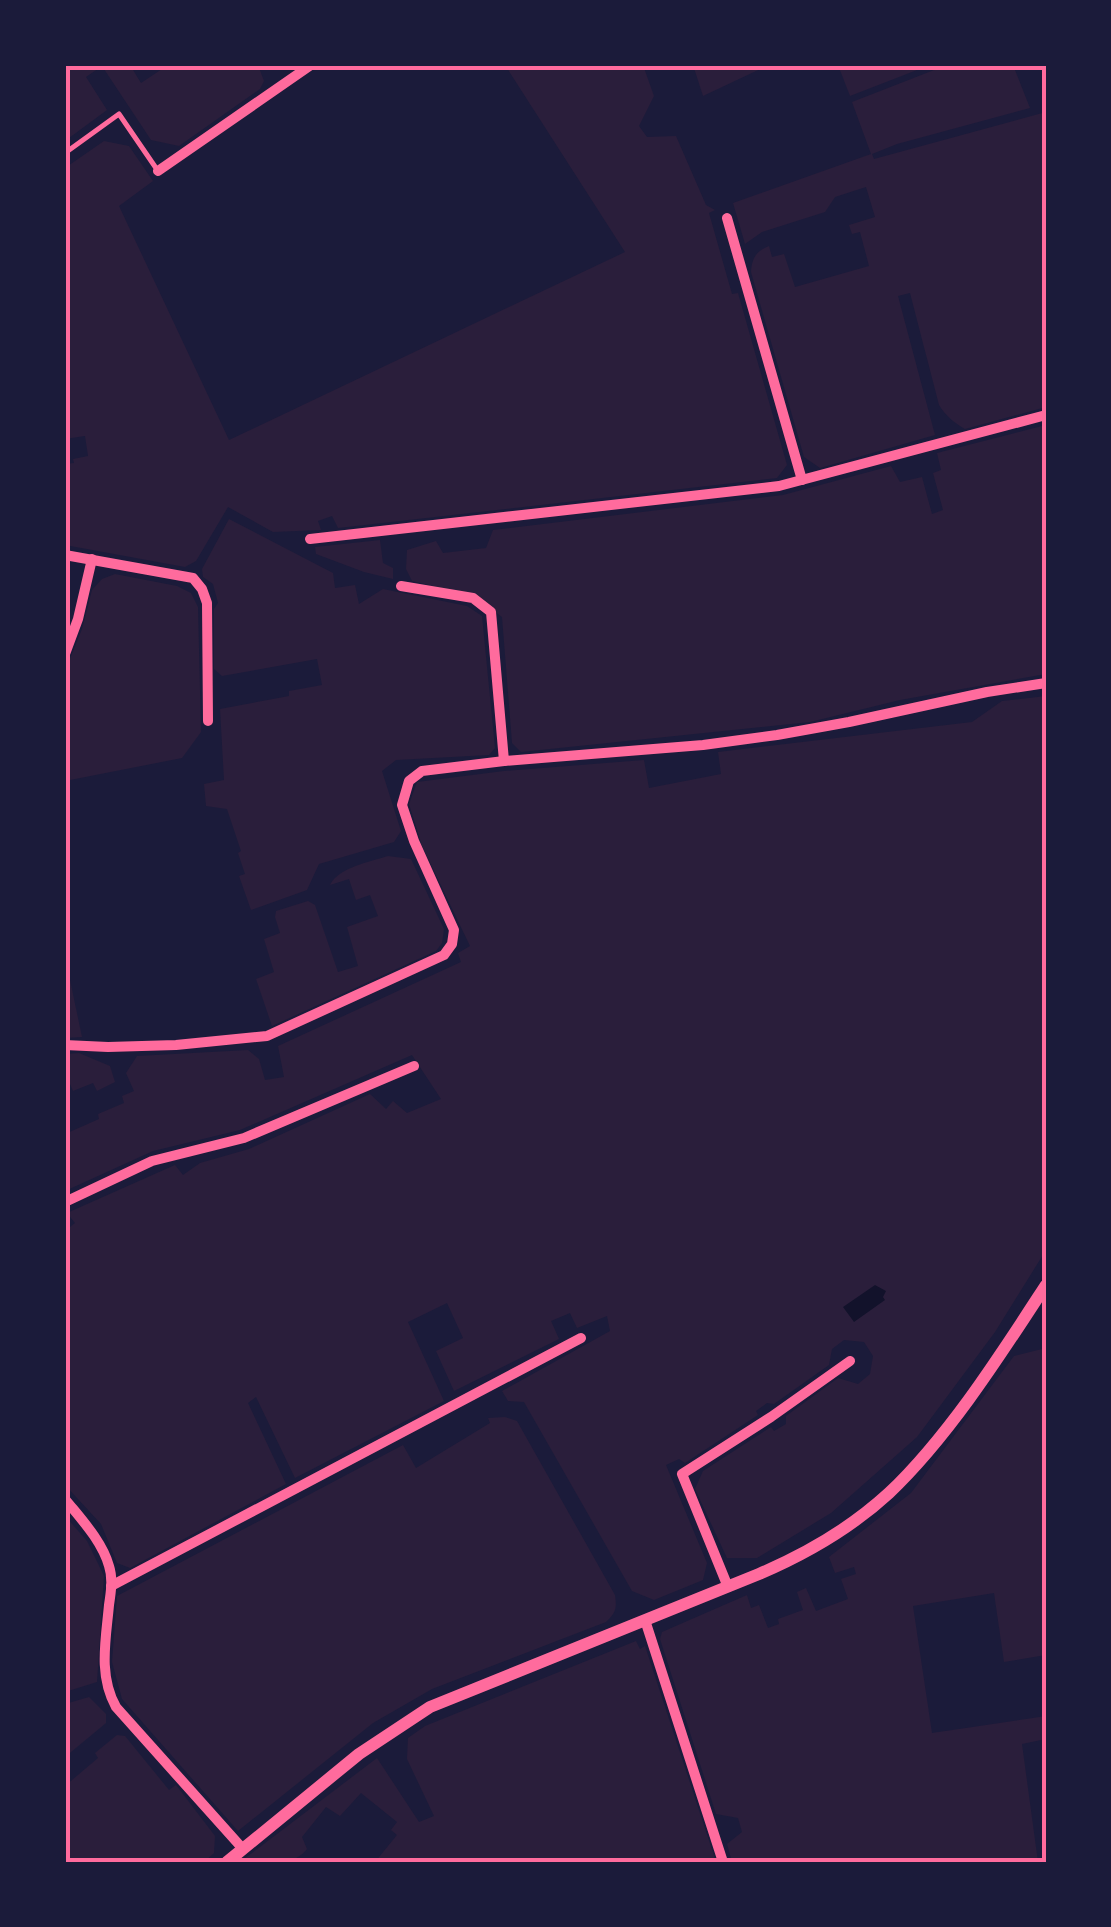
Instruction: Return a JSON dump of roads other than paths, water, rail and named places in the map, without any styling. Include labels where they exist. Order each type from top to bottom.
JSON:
[{"type":"street","points":[[158,171],[312,65]]},
{"type":"street","points":[[727,218],[802,480]]},
{"type":"street","points":[[310,539],[779,486],[1046,415]]},
{"type":"street","points":[[65,555],[192,578],[202,589],[206,604],[208,721]]},
{"type":"street","points":[[65,654],[78,620],[92,559]]},
{"type":"street","points":[[401,586],[473,598],[492,612],[504,761]]},
{"type":"street","points":[[65,1045],[176,1045],[267,1036],[444,954],[452,944],[454,930],[414,842],[402,805],[409,781],[422,771],[777,736],[1046,683]]},
{"type":"street","points":[[65,1202],[152,1161],[244,1138],[414,1066]]},
{"type":"street","points":[[227,1862],[359,1754],[430,1707],[728,1586],[808,1551],[844,1528],[888,1494],[942,1434],[1046,1284]]},
{"type":"street","points":[[111,1586],[581,1338]]},
{"type":"street","points":[[728,1586],[682,1474],[850,1361]]},
{"type":"street","points":[[65,1499],[100,1546],[110,1567],[104,1676],[110,1696],[243,1849]]},
{"type":"street","points":[[645,1620],[723,1862]]},
{"type":"lane","points":[[65,153],[120,114],[158,171]]}]
